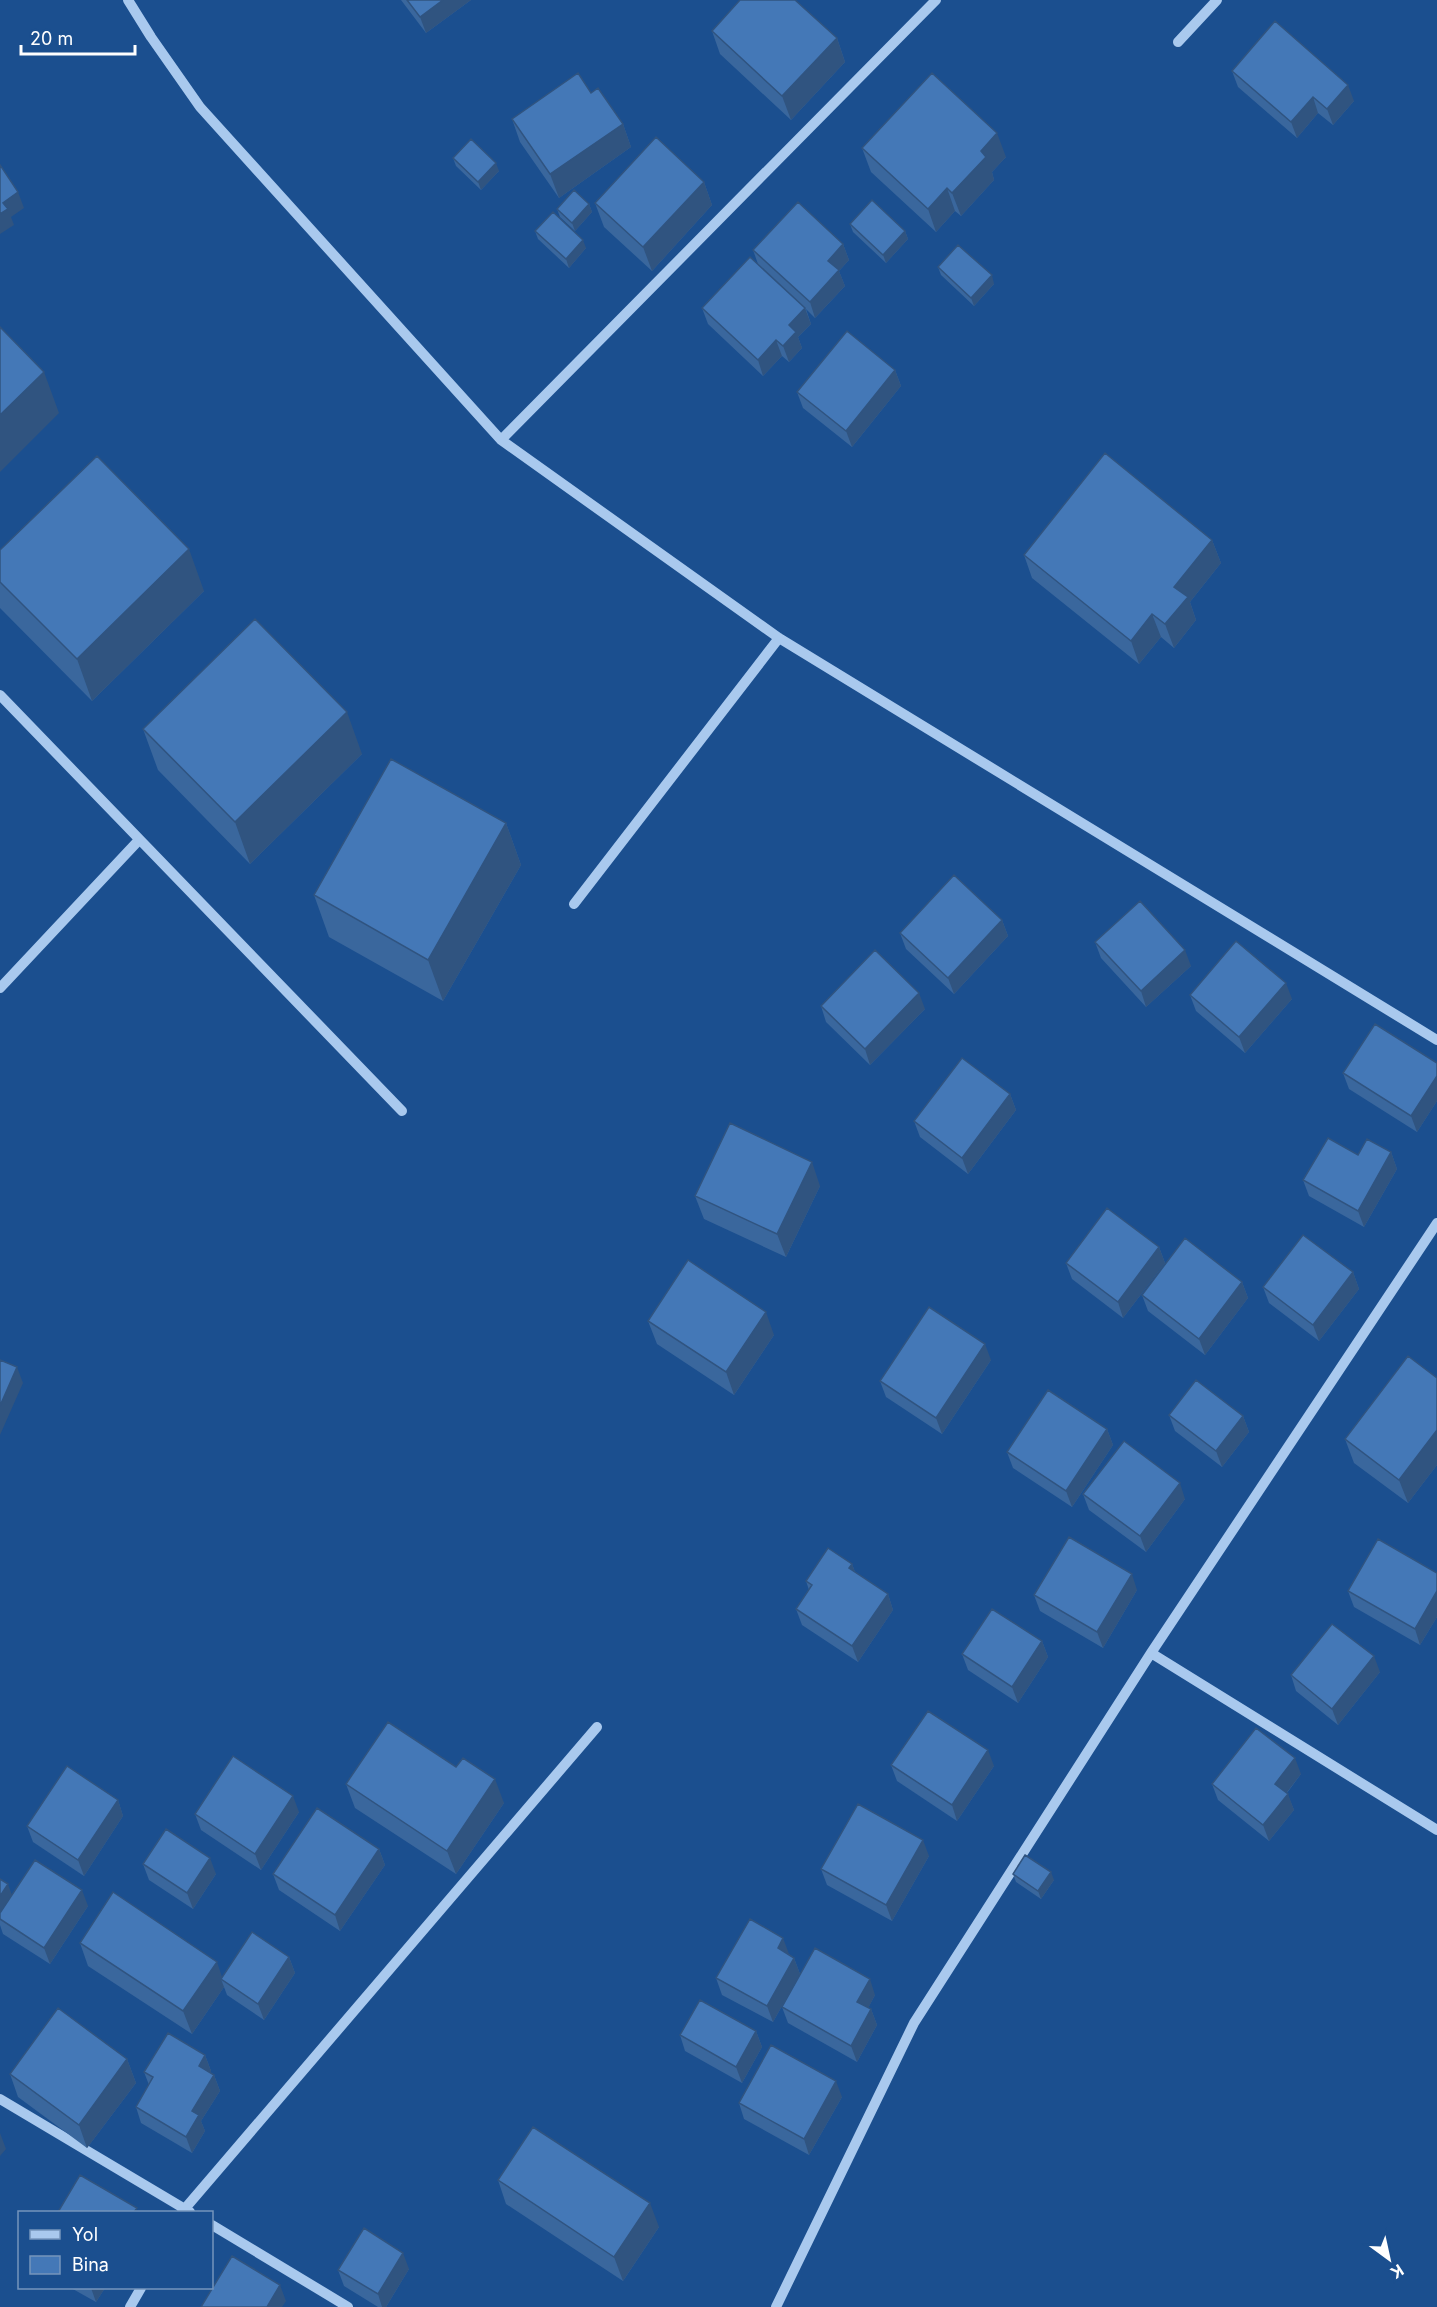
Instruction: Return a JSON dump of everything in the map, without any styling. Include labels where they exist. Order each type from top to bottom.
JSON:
[{"type":"street","points":[[128,0],[151,38],[200,107],[501,440],[779,638],[1437,1040]]},
{"type":"street","points":[[501,440],[936,0]]},
{"type":"street","points":[[1178,42],[1217,0]]},
{"type":"street","points":[[574,904],[779,638]]},
{"type":"street","points":[[0,695],[402,1111]]},
{"type":"street","points":[[0,988],[140,840]]},
{"type":"street","points":[[776,2307],[914,2023],[1151,1653],[1437,1223]]},
{"type":"street","points":[[1151,1653],[1437,1830]]},
{"type":"street","points":[[0,2099],[186,2211],[597,1727]]},
{"type":"street","points":[[213,2226],[348,2307]]},
{"type":"street","points":[[130,2307],[140,2289]]},
{"type":"building","points":[[407,0],[443,0],[420,17]]},
{"type":"building","points":[[740,0],[795,0],[837,38],[782,96],[712,31]]},
{"type":"building","points":[[1275,21],[1348,85],[1327,109],[1313,97],[1291,122],[1232,71]]},
{"type":"building","points":[[578,73],[591,93],[598,88],[623,124],[550,174],[512,119]]},
{"type":"building","points":[[932,73],[997,133],[981,151],[986,157],[952,193],[947,188],[928,209],[862,148]]},
{"type":"building","points":[[656,137],[704,182],[643,247],[595,203]]},
{"type":"building","points":[[471,139],[496,163],[478,182],[453,158]]},
{"type":"building","points":[[0,165],[18,192],[3,203],[8,209],[0,214]]},
{"type":"building","points":[[574,190],[589,204],[572,223],[557,209]]},
{"type":"building","points":[[872,200],[905,231],[883,255],[850,224]]},
{"type":"building","points":[[798,202],[843,244],[828,261],[839,270],[810,302],[753,250]]},
{"type":"building","points":[[553,212],[583,240],[566,259],[535,231]]},
{"type":"building","points":[[958,245],[992,275],[971,298],[938,267]]},
{"type":"building","points":[[750,257],[805,308],[789,325],[796,332],[783,346],[776,340],[758,360],[702,308]]},
{"type":"building","points":[[0,327],[44,372],[0,415]]},
{"type":"building","points":[[847,331],[895,370],[846,431],[797,392]]},
{"type":"building","points":[[1105,453],[1212,540],[1174,587],[1188,597],[1165,624],[1152,614],[1131,641],[1024,555]]},
{"type":"building","points":[[97,456],[189,549],[77,659],[0,582],[0,550]]},
{"type":"building","points":[[255,619],[347,712],[235,822],[143,729]]},
{"type":"building","points":[[391,759],[506,823],[428,960],[314,895]]},
{"type":"building","points":[[954,875],[1002,920],[948,978],[900,933]]},
{"type":"building","points":[[1140,901],[1185,950],[1141,991],[1095,942]]},
{"type":"building","points":[[1236,941],[1286,983],[1239,1037],[1190,995]]},
{"type":"building","points":[[875,950],[919,993],[865,1049],[821,1006]]},
{"type":"building","points":[[1375,1024],[1437,1063],[1437,1076],[1411,1116],[1343,1073]]},
{"type":"building","points":[[962,1058],[1010,1094],[962,1158],[914,1121]]},
{"type":"building","points":[[730,1123],[812,1162],[777,1234],[695,1196]]},
{"type":"building","points":[[1328,1138],[1358,1155],[1367,1139],[1391,1152],[1358,1211],[1303,1180]]},
{"type":"building","points":[[1107,1208],[1159,1247],[1118,1302],[1066,1263]]},
{"type":"building","points":[[1303,1235],[1353,1272],[1313,1325],[1263,1287]]},
{"type":"building","points":[[1185,1238],[1242,1282],[1199,1339],[1142,1295]]},
{"type":"building","points":[[688,1260],[766,1312],[726,1372],[648,1321]]},
{"type":"building","points":[[929,1307],[985,1344],[936,1418],[880,1381]]},
{"type":"building","points":[[1408,1356],[1437,1378],[1437,1430],[1399,1480],[1345,1439]]},
{"type":"building","points":[[0,1360],[17,1367],[0,1406]]},
{"type":"building","points":[[1196,1380],[1243,1416],[1216,1451],[1169,1415]]},
{"type":"building","points":[[1048,1390],[1107,1429],[1066,1491],[1007,1452]]},
{"type":"building","points":[[1124,1441],[1180,1483],[1140,1536],[1083,1494]]},
{"type":"building","points":[[1069,1537],[1132,1574],[1097,1632],[1034,1595]]},
{"type":"building","points":[[1378,1539],[1437,1573],[1437,1591],[1415,1629],[1348,1591]]},
{"type":"building","points":[[828,1548],[852,1564],[849,1568],[888,1594],[852,1646],[796,1609],[812,1585],[806,1581]]},
{"type":"building","points":[[992,1609],[1042,1641],[1012,1687],[962,1654]]},
{"type":"building","points":[[1332,1624],[1374,1656],[1332,1709],[1291,1675]]},
{"type":"building","points":[[928,1711],[988,1750],[952,1805],[891,1765]]},
{"type":"building","points":[[388,1722],[456,1767],[463,1758],[495,1779],[447,1851],[346,1784]]},
{"type":"building","points":[[1256,1728],[1295,1758],[1275,1784],[1288,1794],[1263,1825],[1212,1784]]},
{"type":"building","points":[[233,1756],[293,1796],[255,1854],[195,1814]]},
{"type":"building","points":[[67,1766],[118,1800],[78,1860],[27,1826]]},
{"type":"building","points":[[858,1804],[923,1840],[886,1905],[821,1869]]},
{"type":"building","points":[[317,1808],[379,1849],[335,1915],[273,1874]]},
{"type":"building","points":[[166,1829],[210,1858],[187,1893],[143,1864]]},
{"type":"building","points":[[1025,1855],[1051,1872],[1038,1891],[1013,1874]]},
{"type":"building","points":[[35,1860],[82,1890],[44,1948],[0,1919],[0,1913]]},
{"type":"building","points":[[0,1879],[8,1884],[0,1896]]},
{"type":"building","points":[[113,1892],[217,1962],[183,2011],[80,1943]]},
{"type":"building","points":[[750,1919],[783,1938],[778,1948],[794,1958],[767,2006],[716,1978]]},
{"type":"building","points":[[252,1932],[289,1957],[258,2004],[221,1979]]},
{"type":"building","points":[[815,1948],[870,1979],[857,2002],[871,2009],[851,2046],[782,2007]]},
{"type":"building","points":[[700,2000],[756,2031],[736,2067],[680,2035]]},
{"type":"building","points":[[58,2008],[127,2059],[79,2125],[10,2074]]},
{"type":"building","points":[[168,2033],[205,2055],[199,2066],[214,2075],[192,2111],[199,2115],[186,2137],[136,2107],[153,2077],[144,2072]]},
{"type":"building","points":[[771,2045],[836,2081],[804,2139],[739,2103]]},
{"type":"building","points":[[533,2127],[650,2203],[614,2257],[498,2180]]},
{"type":"building","points":[[80,2175],[137,2208],[135,2211],[59,2211]]},
{"type":"building","points":[[364,2228],[403,2253],[378,2294],[338,2270]]},
{"type":"building","points":[[232,2256],[280,2285],[267,2307],[201,2307]]}]
